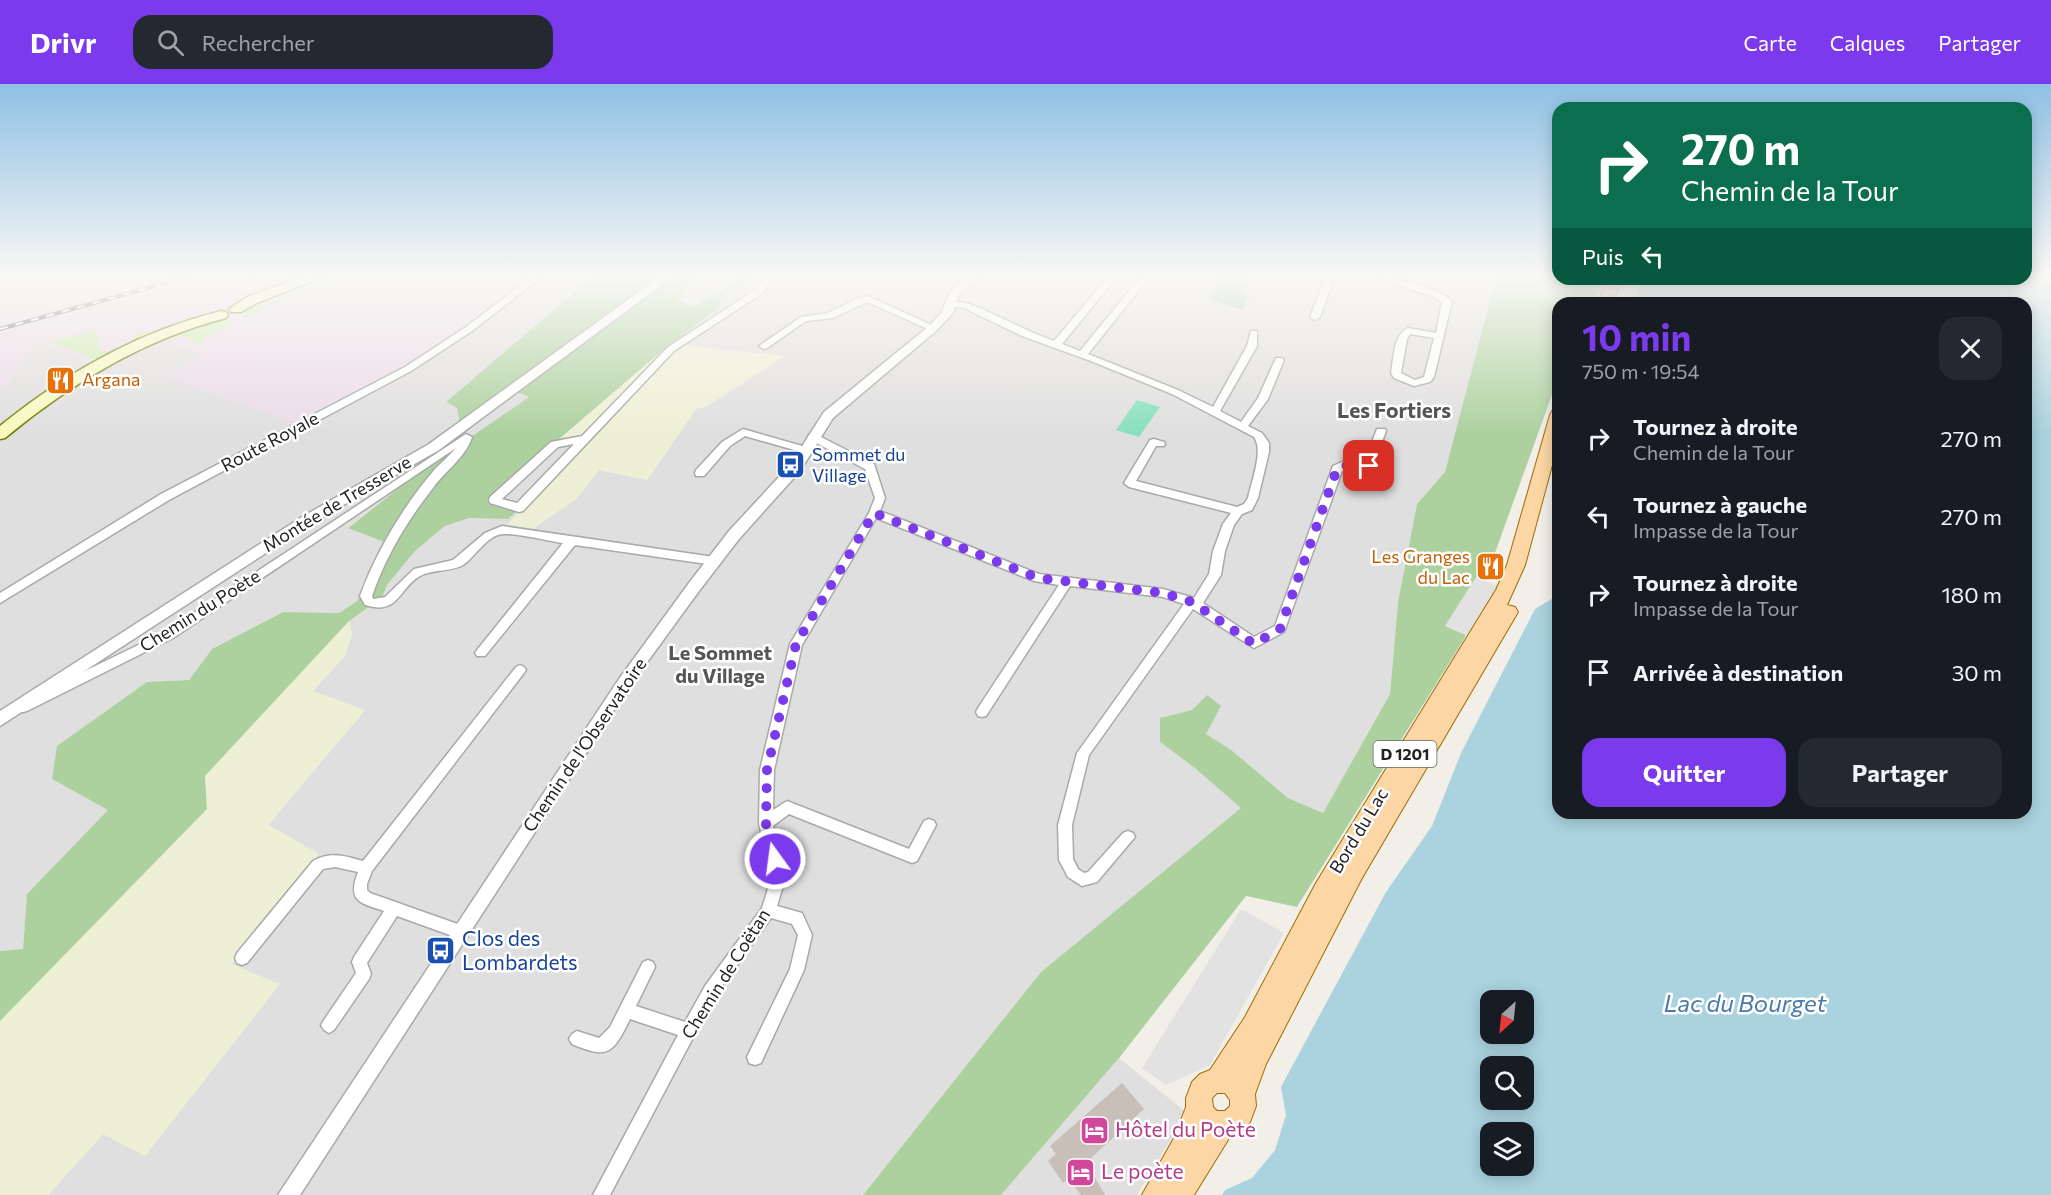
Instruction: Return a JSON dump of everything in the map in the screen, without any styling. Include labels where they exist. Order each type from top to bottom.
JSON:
[{"type":"main road","points":[[0,434],[34,406],[84,374],[175,330]]},
{"type":"main road","name":"Bord du Lac","points":[[1241,1095],[1256,1057],[1354,871],[1500,613],[1552,436]]},
{"type":"main road","name":"Bord du Lac","points":[[1219,1079],[1254,1026],[1324,890],[1527,569],[1552,474]]},
{"type":"main road","points":[[1156,1195],[1183,1147],[1200,1106],[1201,1089],[1212,1080],[1219,1079],[1232,1084],[1241,1095],[1243,1110],[1235,1121],[1222,1125],[1208,1119],[1200,1106]]},
{"type":"main road","points":[[1178,1195],[1222,1125]]},
{"type":"street","name":"Route Royale","points":[[0,599],[174,492],[408,369],[466,330]]},
{"type":"street","name":"Montée de Tresserve","points":[[0,718],[278,538],[456,432],[594,330]]},
{"type":"street","points":[[583,439],[555,444],[494,500],[519,508],[671,349],[700,330]]},
{"type":"street","points":[[764,346],[788,330]]},
{"type":"street","name":"Chemin de l'Observatoire","points":[[288,1195],[628,677],[714,561],[734,535],[795,468],[828,415],[931,330]]},
{"type":"street","points":[[1016,330],[1175,392],[1243,426],[1258,435],[1264,443],[1264,452],[1252,498],[1248,507],[1238,511],[1229,524],[1219,550],[1215,575],[1083,753],[1065,825],[1066,860],[1073,873],[1083,880],[1092,877],[1128,837]]},
{"type":"street","points":[[1055,346],[1069,330]]},
{"type":"street","points":[[1082,355],[1102,330]]},
{"type":"street","points":[[1439,336],[1408,331],[1402,339],[1397,376],[1414,383],[1427,380],[1439,336],[1441,330]]},
{"type":"street","points":[[1215,412],[1252,346],[1254,333]]},
{"type":"street","points":[[1243,426],[1263,399],[1280,360]]},
{"type":"street","points":[[874,513],[1038,578],[1163,593],[1194,603],[1254,644],[1280,629],[1337,469],[1344,465],[1367,469],[1381,431]]},
{"type":"street","name":"Chemin de Coëtan","points":[[601,1195],[710,991],[768,910],[779,876],[766,824],[767,770],[796,644],[874,513],[880,498],[870,467],[809,444],[749,432],[743,432],[726,444],[700,473]]},
{"type":"street","points":[[390,472],[394,475],[458,437],[467,437],[465,445],[440,472],[381,559],[366,596],[369,602],[377,605],[387,602],[418,571],[459,562],[490,533],[506,529],[714,561]]},
{"type":"street","name":"Chemin du Poète","points":[[14,710],[35,702],[169,635],[467,437]]},
{"type":"street","points":[[1160,444],[1154,442],[1129,483],[1238,511]]},
{"type":"street","points":[[481,653],[572,540]]},
{"type":"street","points":[[982,712],[1067,582]]},
{"type":"street","points":[[461,932],[365,898],[360,893],[360,884],[366,867],[520,670]]},
{"type":"street","points":[[766,824],[787,807],[912,857],[929,825]]},
{"type":"street","points":[[242,958],[318,865],[337,860],[366,867]]},
{"type":"street","points":[[329,1025],[364,974],[359,962],[394,908]]},
{"type":"street","points":[[755,1058],[797,970],[805,935],[797,918],[768,910]]},
{"type":"street","points":[[577,1039],[602,1046],[615,1032],[648,967]]},
{"type":"street","points":[[626,1010],[688,1031]]},
{"type":"shaded area","points":[[0,330],[455,330],[375,384],[295,423],[167,377],[200,356],[168,339],[160,339],[103,367],[36,339],[10,383],[0,386]]},
{"type":"shaded area","points":[[455,330],[530,330],[446,402],[457,408],[460,422],[507,388],[530,396],[414,476],[348,527],[387,543],[357,601],[339,613],[282,612],[212,649],[189,680],[147,682],[52,779],[109,810],[27,894],[23,949],[0,951],[0,386],[10,383],[36,339],[103,367],[160,339],[168,339],[201,356],[168,377],[295,423],[375,384]]},
{"type":"shaded area","points":[[690,330],[1482,330],[1445,473],[1417,504],[1398,602],[1390,694],[1323,813],[1288,798],[1230,749],[1205,734],[1208,696],[1192,710],[1160,718],[1160,742],[1242,808],[1041,972],[863,1195],[48,1195],[103,1134],[280,984],[231,965],[319,854],[268,825],[364,711],[312,691],[345,656],[352,634],[349,621],[382,598],[387,585],[415,551],[445,526],[469,518],[508,519],[516,511],[487,500],[564,436],[574,453],[508,524],[576,499],[599,470],[647,480],[696,409],[707,406],[784,356],[670,344]]},
{"type":"shaded area","points":[[1476,577],[1498,586],[1470,637],[1445,626]]},
{"type":"shaded area","points":[[1241,909],[1284,933],[1210,1065],[1166,1085],[1142,1068]]},
{"type":"shaded area","points":[[1119,1058],[1187,1113],[1137,1195],[1001,1195]]},
{"type":"green space","points":[[96,330],[100,350],[112,353],[135,341],[134,336],[155,330],[165,330],[100,361],[49,342]]},
{"type":"green space","points":[[190,330],[221,330],[202,339],[204,341],[199,345],[183,336],[172,341],[169,339]]},
{"type":"green space","points":[[530,330],[689,330],[488,500],[517,511],[508,519],[469,518],[445,526],[415,551],[387,585],[382,598],[349,621],[205,776],[207,809],[0,1021],[0,951],[23,949],[27,894],[108,810],[52,779],[57,746],[147,682],[189,680],[212,649],[283,612],[339,613],[357,601],[387,543],[348,528],[414,476],[529,397],[507,388],[460,423],[457,408],[446,402]]},
{"type":"green space","points":[[1482,330],[1552,330],[1552,395],[1464,639],[1297,907],[1246,896],[1119,1058],[1001,1195],[863,1195],[1041,972],[1241,808],[1196,769],[1160,742],[1160,718],[1192,710],[1207,695],[1221,706],[1206,734],[1230,749],[1288,798],[1323,813],[1390,694],[1398,602],[1417,504],[1445,472]]},
{"type":"green space","points":[[670,344],[785,356],[707,406],[696,409],[647,480],[599,470],[576,499],[531,530],[508,524],[574,453],[564,436]]},
{"type":"green space","points":[[1137,400],[1160,407],[1139,437],[1116,430]]},
{"type":"green space","points":[[349,621],[352,634],[345,656],[313,691],[365,710],[268,825],[319,854],[231,964],[280,984],[145,1156],[103,1134],[48,1195],[0,1195],[0,1021],[207,809],[205,776]]},
{"type":"water","name":"Lac du Bourget","points":[[2032,330],[2051,330],[2051,1195],[1222,1195],[1225,1190],[1252,1178],[1275,1150],[1286,1115],[1281,1087],[1386,892],[1432,826],[1461,753],[1535,609],[1552,599],[1552,819],[2032,819]]},
{"type":"building","name":"Hôtel du Poète","points":[[1122,1083],[1144,1109],[1088,1163],[1105,1195],[1081,1195],[1069,1179],[1063,1183],[1048,1161],[1056,1154],[1050,1146]]},
{"type":"place","name":"Argana","points":[[61,380]]},
{"type":"place","name":"Sommet du Village","points":[[791,465]]},
{"type":"place","name":"Les Granges du Lac","points":[[1491,567]]},
{"type":"place","name":"Clos des Lombardets","points":[[441,951]]},
{"type":"place","name":"Hôtel du Poète","points":[[1094,1130]]},
{"type":"place","name":"Le poète","points":[[1080,1172]]},
{"type":"district","name":"Les Fortiers","points":[[1394,411]]},
{"type":"district","name":"Le Sommet du Village","points":[[720,664]]},
{"type":"route","points":[[775,859],[766,824],[767,770],[796,644],[874,513],[1038,578],[1163,593],[1192,602],[1254,644],[1280,629],[1337,469],[1344,465],[1359,469],[1367,469],[1369,466]]}]
